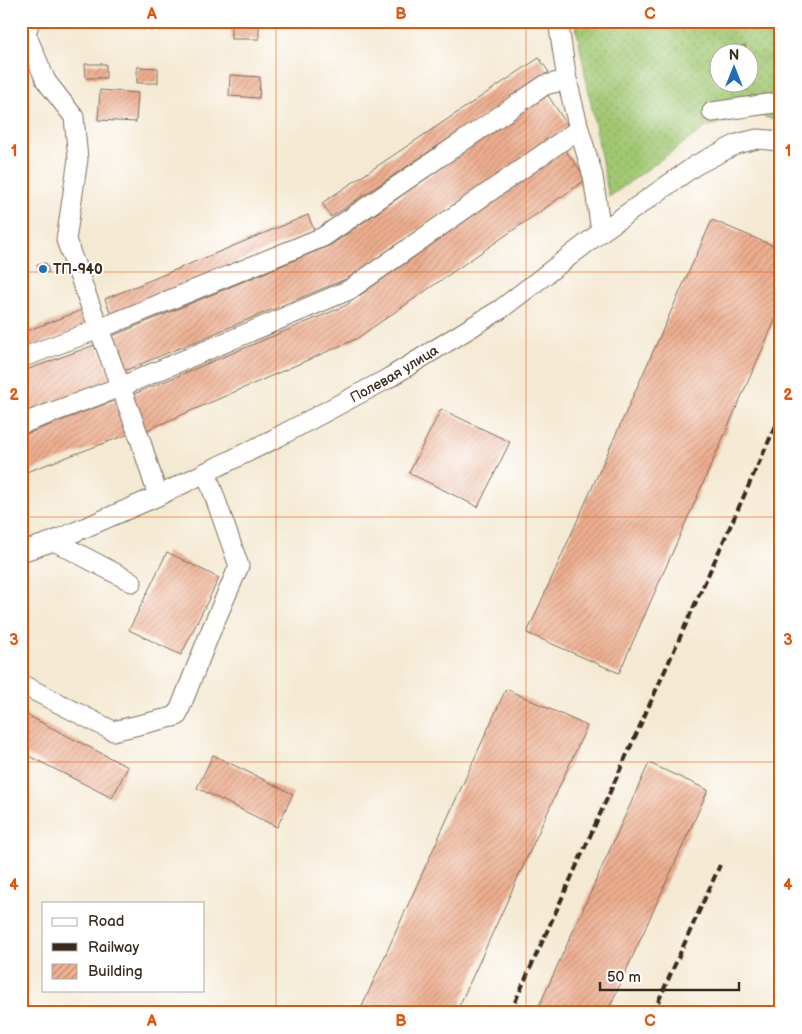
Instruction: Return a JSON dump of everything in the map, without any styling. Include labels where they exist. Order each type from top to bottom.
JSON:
[{"type":"street","points":[[30,21],[26,34],[46,81],[74,117],[78,160],[66,240],[140,439],[158,496]]},
{"type":"street","points":[[558,21],[579,130],[593,176],[601,232]]},
{"type":"street","points":[[21,358],[99,329],[323,237],[545,84],[568,80]]},
{"type":"street","points":[[712,112],[781,102]]},
{"type":"street","points":[[21,424],[120,387],[349,290],[579,130]]},
{"type":"street","name":"Полевая улица","points":[[21,552],[54,541],[158,496],[274,439],[387,379],[501,309],[601,232],[696,165],[737,144],[757,139],[781,141]]},
{"type":"street","points":[[21,684],[113,731],[177,716],[239,566],[206,472]]},
{"type":"street","points":[[54,541],[132,582]]},
{"type":"green space","points":[[575,21],[781,21],[781,122],[756,114],[706,127],[609,197]]},
{"type":"building","points":[[231,21],[259,21],[259,39],[231,39]]},
{"type":"building","points":[[650,21],[666,21],[666,24],[650,24]]},
{"type":"building","points":[[539,58],[549,72],[331,217],[322,203]]},
{"type":"building","points":[[85,64],[106,64],[106,78],[86,78]]},
{"type":"building","points":[[137,67],[158,68],[158,83],[137,83]]},
{"type":"building","points":[[230,75],[260,77],[259,98],[229,96]]},
{"type":"building","points":[[100,90],[138,93],[136,122],[98,120]]},
{"type":"building","points":[[547,94],[568,126],[348,278],[124,371],[110,337],[331,245]]},
{"type":"building","points":[[565,150],[587,179],[356,339],[145,431],[132,395],[345,306]]},
{"type":"building","points":[[308,215],[314,230],[111,314],[105,299]]},
{"type":"building","points":[[712,220],[781,249],[781,307],[619,673],[527,633]]},
{"type":"building","name":"ТП-940","points":[[46,263],[49,272],[40,274],[37,265]]},
{"type":"building","points":[[85,309],[91,324],[21,351],[21,333]]},
{"type":"building","points":[[97,344],[111,380],[21,413],[21,372]]},
{"type":"building","points":[[116,400],[129,434],[21,474],[21,436]]},
{"type":"building","points":[[441,409],[510,442],[478,507],[409,473]]},
{"type":"building","points":[[167,552],[219,578],[181,655],[129,630]]},
{"type":"building","points":[[506,689],[587,726],[456,1013],[359,1013]]},
{"type":"building","points":[[21,712],[128,767],[112,798],[21,752]]},
{"type":"building","points":[[213,755],[293,794],[277,827],[197,788]]},
{"type":"building","points":[[649,763],[708,790],[607,1013],[536,1013]]},
{"type":"railway","points":[[510,1013],[781,414]]},
{"type":"railway","points":[[653,1013],[720,865]]},
{"type":"place","name":"ТП-940","points":[[43,269]]}]
